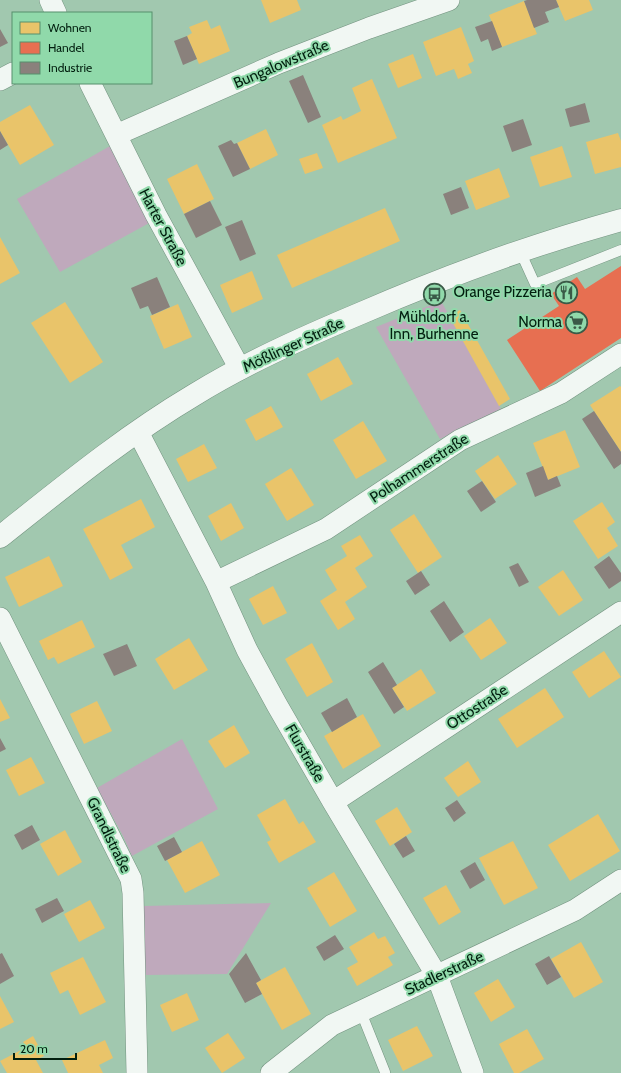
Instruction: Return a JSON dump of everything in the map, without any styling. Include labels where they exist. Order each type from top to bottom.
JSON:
[{"type":"street","points":[[50,0],[56,12]]},
{"type":"street","name":"Bungalowstraße","points":[[116,135],[279,63],[369,28],[449,0]]},
{"type":"street","points":[[0,80],[12,74]]},
{"type":"street","name":"Harter Straße","points":[[90,84],[167,235],[240,369]]},
{"type":"street","name":"Mößlinger Straße","points":[[0,537],[98,459],[193,395],[240,369],[306,337],[401,296],[496,259],[621,220]]},
{"type":"street","name":"Polhammerstraße","points":[[216,582],[326,529],[460,440],[561,393],[621,354]]},
{"type":"street","name":"Flurstraße","points":[[138,432],[216,582],[251,657],[333,802],[437,976],[473,1073]]},
{"type":"street","name":"Ottostraße","points":[[333,802],[621,612]]},
{"type":"street","name":"Grandlstraße","points":[[0,618],[131,879],[133,893],[137,1073]]},
{"type":"street","name":"Stadlerstraße","points":[[271,1073],[332,1025],[575,910],[621,880]]},
{"type":"lane","points":[[520,251],[535,284],[621,250]]},
{"type":"lane","points":[[361,1012],[385,1072]]},
{"type":"shaded area","points":[[110,146],[151,222],[60,272],[17,199]]},
{"type":"shaded area","points":[[441,301],[501,409],[440,439],[376,327]]},
{"type":"shaded area","points":[[182,739],[218,809],[132,856],[97,788]]},
{"type":"shaded area","points":[[271,903],[227,974],[144,975],[144,906]]},
{"type":"building: Wohnen","points":[[261,0],[297,0],[301,10],[270,23]]},
{"type":"building: Wohnen","points":[[556,0],[589,0],[593,10],[565,21]]},
{"type":"building: Wohnen","points":[[524,1],[537,34],[502,47],[489,15]]},
{"type":"building: Wohnen","points":[[207,20],[211,29],[220,25],[230,51],[199,64],[187,36],[192,33],[189,27]]},
{"type":"building: Wohnen","points":[[461,27],[474,61],[468,64],[472,73],[458,79],[454,69],[436,76],[423,42]]},
{"type":"building: Wohnen","points":[[413,54],[422,78],[398,88],[388,64]]},
{"type":"building: Wohnen","points":[[372,79],[397,138],[338,163],[322,125],[341,116],[343,120],[361,111],[352,88]]},
{"type":"building: Wohnen","points":[[30,105],[54,145],[20,165],[0,131],[0,122]]},
{"type":"building: Wohnen","points":[[266,129],[278,155],[250,169],[237,143]]},
{"type":"building: Wohnen","points":[[618,133],[621,141],[621,167],[595,174],[586,142]]},
{"type":"building: Wohnen","points":[[562,146],[572,177],[540,187],[530,157]]},
{"type":"building: Wohnen","points":[[317,153],[323,168],[305,174],[299,159]]},
{"type":"building: Wohnen","points":[[197,164],[214,199],[184,214],[167,179]]},
{"type":"building: Wohnen","points":[[499,168],[510,197],[476,210],[465,181]]},
{"type":"building: Wohnen","points":[[385,208],[400,241],[292,288],[277,255]]},
{"type":"building: Wohnen","points":[[0,237],[20,273],[0,284]]},
{"type":"building: Wohnen","points":[[252,271],[263,299],[232,313],[220,285]]},
{"type":"building: Wohnen","points":[[65,302],[103,362],[70,383],[31,323]]},
{"type":"building: Wohnen","points":[[178,304],[192,337],[164,349],[150,316]]},
{"type":"building: Wohnen","points":[[460,310],[510,399],[499,406],[449,316]]},
{"type":"building: Wohnen","points":[[338,357],[353,384],[321,401],[307,374]]},
{"type":"building: Wohnen","points":[[620,386],[621,387],[621,452],[590,405]]},
{"type":"building: Wohnen","points":[[271,406],[283,427],[256,441],[245,420]]},
{"type":"building: Wohnen","points":[[363,421],[387,461],[356,479],[333,440]]},
{"type":"building: Wohnen","points":[[565,430],[580,467],[548,480],[533,443]]},
{"type":"building: Wohnen","points":[[204,444],[217,468],[188,482],[176,459]]},
{"type":"building: Wohnen","points":[[498,455],[517,484],[495,499],[475,471]]},
{"type":"building: Wohnen","points":[[291,468],[314,505],[287,521],[265,484]]},
{"type":"building: Wohnen","points":[[141,499],[155,527],[121,545],[133,568],[110,580],[83,529]]},
{"type":"building: Wohnen","points":[[602,502],[615,522],[607,528],[618,546],[598,559],[573,521]]},
{"type":"building: Wohnen","points":[[231,503],[244,528],[221,541],[208,516]]},
{"type":"building: Wohnen","points":[[414,514],[442,557],[418,573],[390,530]]},
{"type":"building: Wohnen","points":[[360,535],[373,556],[355,568],[367,587],[345,602],[355,619],[338,630],[320,601],[337,590],[325,570],[347,556],[341,546]]},
{"type":"building: Wohnen","points":[[49,556],[63,586],[19,607],[5,577]]},
{"type":"building: Wohnen","points":[[563,570],[583,600],[559,616],[538,587]]},
{"type":"building: Wohnen","points":[[273,586],[287,613],[263,625],[249,599]]},
{"type":"building: Wohnen","points":[[490,618],[507,643],[481,660],[464,636]]},
{"type":"building: Wohnen","points":[[82,620],[95,647],[58,664],[54,657],[48,660],[39,641]]},
{"type":"building: Wohnen","points":[[189,638],[208,670],[174,690],[155,659]]},
{"type":"building: Wohnen","points":[[312,643],[333,682],[307,697],[285,659]]},
{"type":"building: Wohnen","points":[[604,651],[621,677],[589,698],[572,672]]},
{"type":"building: Wohnen","points":[[421,669],[436,693],[407,711],[392,688]]},
{"type":"building: Wohnen","points":[[545,688],[564,717],[517,748],[498,719]]},
{"type":"building: Wohnen","points":[[0,699],[10,718],[0,722]]},
{"type":"building: Wohnen","points":[[97,701],[112,731],[84,744],[70,714]]},
{"type":"building: Wohnen","points":[[363,714],[381,746],[343,769],[324,736]]},
{"type":"building: Wohnen","points":[[234,725],[250,753],[225,768],[208,741]]},
{"type":"building: Wohnen","points":[[31,757],[45,783],[19,796],[6,770]]},
{"type":"building: Wohnen","points":[[468,761],[481,782],[458,797],[444,778]]},
{"type":"building: Wohnen","points":[[285,799],[299,824],[303,821],[316,842],[279,863],[267,842],[271,840],[257,815]]},
{"type":"building: Wohnen","points":[[397,807],[412,832],[390,846],[375,821]]},
{"type":"building: Wohnen","points":[[598,814],[620,851],[570,881],[548,845]]},
{"type":"building: Wohnen","points":[[65,830],[82,862],[58,876],[40,844]]},
{"type":"building: Wohnen","points":[[202,841],[220,875],[185,893],[167,860]]},
{"type":"building: Wohnen","points":[[513,841],[538,888],[504,905],[479,858]]},
{"type":"building: Wohnen","points":[[334,872],[357,911],[330,927],[307,888]]},
{"type":"building: Wohnen","points":[[446,885],[461,912],[439,925],[423,898]]},
{"type":"building: Wohnen","points":[[90,900],[105,928],[79,942],[64,914]]},
{"type":"building: Wohnen","points":[[374,932],[378,939],[385,936],[395,953],[388,957],[393,965],[357,986],[347,968],[358,962],[349,947]]},
{"type":"building: Wohnen","points":[[581,942],[603,982],[574,998],[551,959]]},
{"type":"building: Wohnen","points":[[83,957],[106,1002],[80,1015],[68,990],[60,994],[50,973]]},
{"type":"building: Wohnen","points":[[285,967],[311,1014],[282,1030],[256,983]]},
{"type":"building: Wohnen","points":[[498,979],[515,1007],[491,1022],[474,993]]},
{"type":"building: Wohnen","points":[[187,993],[199,1020],[172,1032],[160,1005]]},
{"type":"building: Wohnen","points":[[0,996],[14,1022],[0,1029]]},
{"type":"building: Wohnen","points":[[417,1026],[433,1056],[403,1071],[388,1040]]},
{"type":"building: Wohnen","points":[[527,1029],[544,1059],[519,1073],[514,1073],[499,1044]]},
{"type":"building: Wohnen","points":[[228,1033],[245,1058],[222,1073],[205,1048]]},
{"type":"building: Wohnen","points":[[33,1036],[44,1056],[36,1060],[43,1073],[7,1073],[0,1061],[27,1047],[23,1042]]},
{"type":"building: Wohnen","points":[[105,1040],[113,1058],[99,1065],[103,1073],[68,1073],[62,1060]]},
{"type":"building: Handel","name":"Norma","points":[[621,266],[621,338],[540,391],[507,340],[559,306],[551,294],[577,277],[585,289]]},
{"type":"building: Industrie","points":[[556,0],[559,7],[545,12],[549,22],[534,28],[524,1]]},
{"type":"building: Industrie","points":[[492,21],[502,47],[492,51],[488,39],[481,42],[475,27]]},
{"type":"building: Industrie","points":[[0,29],[8,43],[0,47]]},
{"type":"building: Industrie","points":[[187,36],[197,59],[183,65],[174,41]]},
{"type":"building: Industrie","points":[[303,75],[321,117],[308,123],[289,81]]},
{"type":"building: Industrie","points":[[585,103],[590,122],[570,127],[565,109]]},
{"type":"building: Industrie","points":[[523,119],[532,145],[512,152],[503,126]]},
{"type":"building: Industrie","points":[[0,131],[8,145],[0,150]]},
{"type":"building: Industrie","points":[[231,140],[234,144],[237,143],[250,169],[233,177],[218,146]]},
{"type":"building: Industrie","points":[[461,187],[469,208],[451,215],[443,194]]},
{"type":"building: Industrie","points":[[210,201],[222,225],[196,238],[184,214]]},
{"type":"building: Industrie","points":[[242,220],[256,254],[240,261],[225,227]]},
{"type":"building: Industrie","points":[[157,277],[170,307],[152,315],[148,306],[140,309],[131,288]]},
{"type":"building: Industrie","points":[[594,411],[621,452],[621,464],[614,469],[582,419]]},
{"type":"building: Industrie","points":[[543,466],[548,480],[557,476],[561,486],[535,497],[526,473]]},
{"type":"building: Industrie","points":[[482,481],[496,502],[481,512],[467,491]]},
{"type":"building: Industrie","points":[[609,556],[621,573],[621,581],[609,589],[594,567]]},
{"type":"building: Industrie","points":[[518,563],[529,582],[519,587],[509,567]]},
{"type":"building: Industrie","points":[[421,571],[430,585],[415,595],[406,581]]},
{"type":"building: Industrie","points":[[444,601],[464,632],[450,642],[430,611]]},
{"type":"building: Industrie","points":[[127,644],[137,666],[114,676],[103,654]]},
{"type":"building: Industrie","points":[[383,662],[397,685],[392,688],[404,707],[394,714],[368,672]]},
{"type":"building: Industrie","points":[[347,698],[357,717],[332,732],[321,713]]},
{"type":"building: Industrie","points":[[0,738],[6,749],[0,752]]},
{"type":"building: Industrie","points":[[457,800],[466,813],[454,822],[445,808]]},
{"type":"building: Industrie","points":[[32,825],[40,840],[22,850],[14,835]]},
{"type":"building: Industrie","points":[[406,836],[415,851],[403,858],[394,844]]},
{"type":"building: Industrie","points":[[174,837],[182,852],[165,861],[157,846]]},
{"type":"building: Industrie","points":[[475,862],[485,880],[470,889],[460,871]]},
{"type":"building: Industrie","points":[[57,898],[64,911],[42,923],[35,909]]},
{"type":"building: Industrie","points":[[335,935],[344,949],[324,961],[316,947]]},
{"type":"building: Industrie","points":[[2,953],[14,976],[0,984],[0,954]]},
{"type":"building: Industrie","points":[[246,953],[261,980],[256,983],[262,994],[245,1003],[229,974]]},
{"type":"building: Industrie","points":[[549,956],[561,977],[547,985],[535,964]]},
{"type":"place","name":"Orange Pizzeria","points":[[567,292]]},
{"type":"place","name":"Mühldorf a. Inn, Burhenne","points":[[434,294]]},
{"type":"place","name":"Norma","points":[[577,322]]}]
